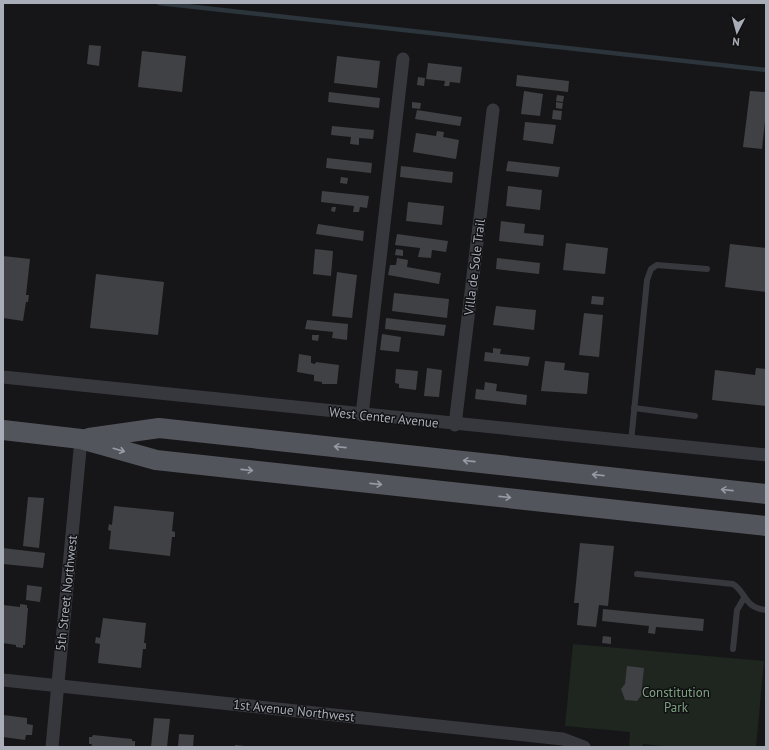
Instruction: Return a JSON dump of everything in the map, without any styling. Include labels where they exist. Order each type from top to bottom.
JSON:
[{"type":"main road","points":[[81,439],[159,428],[766,494]]},
{"type":"main road","points":[[3,430],[81,439],[156,460],[766,526]]},
{"type":"street","points":[[362,415],[403,59]]},
{"type":"street","name":"Villa de Sole Trail","points":[[455,425],[493,110]]},
{"type":"street","name":"West Center Avenue","points":[[3,377],[455,425],[766,455]]},
{"type":"street","name":"5th Street Northwest","points":[[52,747],[81,439]]},
{"type":"street","name":"1st Avenue Northwest","points":[[3,680],[563,739],[584,747]]},
{"type":"lane","points":[[631,442],[647,280],[651,269],[657,265],[707,269]]},
{"type":"lane","points":[[634,408],[695,416]]},
{"type":"lane","points":[[636,574],[733,584],[737,587],[744,598],[754,606],[766,610]]},
{"type":"lane","points":[[733,649],[737,610],[744,598]]},
{"type":"green space","name":"Constitution Park","points":[[573,644],[764,661],[756,747],[673,747],[643,744],[643,747],[629,747],[630,732],[565,726]]},
{"type":"building","points":[[89,45],[101,46],[99,66],[87,64]]},
{"type":"building","points":[[142,51],[186,56],[182,92],[138,87]]},
{"type":"building","points":[[337,56],[380,61],[377,88],[334,83]]},
{"type":"building","points":[[428,63],[462,67],[460,83],[450,82],[449,86],[444,86],[445,81],[426,79]]},
{"type":"building","points":[[517,75],[569,81],[568,92],[516,86]]},
{"type":"building","points":[[418,77],[425,78],[424,86],[417,85]]},
{"type":"building","points":[[524,91],[543,94],[540,116],[521,114]]},
{"type":"building","points":[[750,91],[766,92],[766,112],[762,149],[743,147]]},
{"type":"building","points":[[329,92],[380,98],[379,108],[328,102]]},
{"type":"building","points":[[557,95],[564,96],[563,102],[556,101]]},
{"type":"building","points":[[412,102],[421,103],[420,109],[412,108]]},
{"type":"building","points":[[556,102],[563,103],[562,109],[556,108]]},
{"type":"building","points":[[417,110],[462,117],[460,126],[415,119]]},
{"type":"building","points":[[553,110],[562,111],[561,120],[552,119]]},
{"type":"building","points":[[525,122],[556,125],[553,144],[523,140]]},
{"type":"building","points":[[332,126],[374,130],[373,139],[359,138],[359,145],[350,144],[351,137],[331,135]]},
{"type":"building","points":[[437,131],[444,132],[443,137],[459,140],[456,159],[413,152],[416,133],[436,136]]},
{"type":"building","points":[[327,158],[372,163],[371,173],[326,168]]},
{"type":"building","points":[[508,161],[560,167],[558,177],[506,171]]},
{"type":"building","points":[[401,166],[453,172],[452,183],[400,177]]},
{"type":"building","points":[[341,177],[348,178],[347,184],[340,183]]},
{"type":"building","points":[[508,186],[542,190],[540,210],[506,206]]},
{"type":"building","points":[[322,191],[369,196],[367,208],[360,207],[359,212],[353,212],[354,206],[321,202]]},
{"type":"building","points":[[408,202],[444,206],[442,225],[406,221]]},
{"type":"building","points":[[332,207],[336,207],[335,212],[331,211]]},
{"type":"building","points":[[501,221],[525,224],[524,233],[544,235],[543,246],[499,241]]},
{"type":"building","points":[[318,224],[364,231],[363,241],[316,234]]},
{"type":"building","points":[[397,234],[448,241],[446,252],[432,250],[431,258],[418,257],[420,248],[395,245]]},
{"type":"building","points":[[566,243],[608,248],[605,274],[563,270]]},
{"type":"building","points":[[730,244],[766,248],[766,292],[725,287]]},
{"type":"building","points":[[315,249],[333,251],[331,276],[313,274]]},
{"type":"building","points":[[396,249],[403,250],[403,256],[395,255]]},
{"type":"building","points":[[3,256],[30,259],[26,295],[29,295],[28,302],[26,302],[23,321],[3,318]]},
{"type":"building","points":[[397,258],[408,260],[407,267],[441,273],[439,284],[388,275],[390,265],[396,265]]},
{"type":"building","points":[[497,258],[540,263],[539,274],[496,269]]},
{"type":"building","points":[[337,272],[357,275],[352,318],[332,316]]},
{"type":"building","points":[[96,274],[164,282],[158,335],[90,328]]},
{"type":"building","points":[[394,293],[449,299],[447,318],[392,311]]},
{"type":"building","points":[[592,296],[604,297],[603,305],[591,304]]},
{"type":"building","points":[[496,306],[536,310],[534,330],[493,325]]},
{"type":"building","points":[[584,313],[603,315],[599,357],[579,355]]},
{"type":"building","points":[[386,318],[446,325],[444,336],[385,329]]},
{"type":"building","points":[[307,320],[348,324],[347,340],[332,338],[333,332],[305,329]]},
{"type":"building","points":[[382,334],[401,337],[399,352],[380,350]]},
{"type":"building","points":[[312,335],[319,335],[318,341],[312,340]]},
{"type":"building","points":[[493,348],[501,349],[500,354],[530,357],[528,366],[484,361],[485,352],[493,353]]},
{"type":"building","points":[[299,354],[311,356],[311,363],[315,364],[316,362],[339,365],[337,384],[322,384],[322,382],[314,381],[314,375],[297,372]]},
{"type":"building","points":[[545,361],[565,363],[564,370],[589,373],[587,394],[541,391]]},
{"type":"building","points":[[427,368],[442,370],[439,397],[424,396]]},
{"type":"building","points":[[756,368],[766,369],[766,406],[712,400],[715,370],[755,375]]},
{"type":"building","points":[[396,369],[418,371],[416,390],[399,388],[399,384],[395,383]]},
{"type":"building","points":[[485,382],[497,384],[496,391],[527,395],[526,405],[475,399],[476,389],[484,390]]},
{"type":"building","points":[[28,497],[44,498],[39,548],[23,546]]},
{"type":"building","points":[[114,506],[174,512],[172,531],[175,532],[175,537],[172,537],[170,556],[109,549],[111,531],[108,530],[109,524],[112,525]]},
{"type":"building","points":[[580,543],[614,546],[608,606],[599,605],[596,627],[577,625],[579,603],[574,603]]},
{"type":"building","points":[[3,548],[45,553],[43,568],[3,564]]},
{"type":"building","points":[[27,585],[42,587],[40,602],[26,600]]},
{"type":"building","points":[[20,604],[27,605],[28,608],[25,645],[23,645],[23,648],[16,647],[16,645],[3,643],[3,605],[20,607]]},
{"type":"building","points":[[603,609],[704,619],[703,631],[656,627],[655,634],[648,633],[649,626],[602,621]]},
{"type":"building","points":[[103,618],[146,623],[144,643],[146,643],[146,649],[143,649],[141,668],[98,663],[100,644],[95,643],[96,637],[100,638]]},
{"type":"building","points":[[603,636],[611,637],[611,644],[602,643]]},
{"type":"building","points":[[627,666],[644,668],[642,687],[644,692],[637,701],[625,700],[621,689],[625,684]]},
{"type":"building","points":[[3,715],[27,718],[27,724],[33,725],[32,735],[26,735],[25,740],[3,737]]},
{"type":"building","points":[[154,718],[170,719],[167,747],[151,747]]},
{"type":"building","points":[[179,734],[194,735],[193,747],[178,747]]},
{"type":"building","points":[[93,735],[132,739],[132,741],[135,741],[135,747],[91,747],[92,744],[89,744],[89,737],[92,737]]},
{"type":"building","points":[[235,745],[245,746],[245,747],[235,747]]},
{"type":"waterway","points":[[159,3],[766,70]]}]
